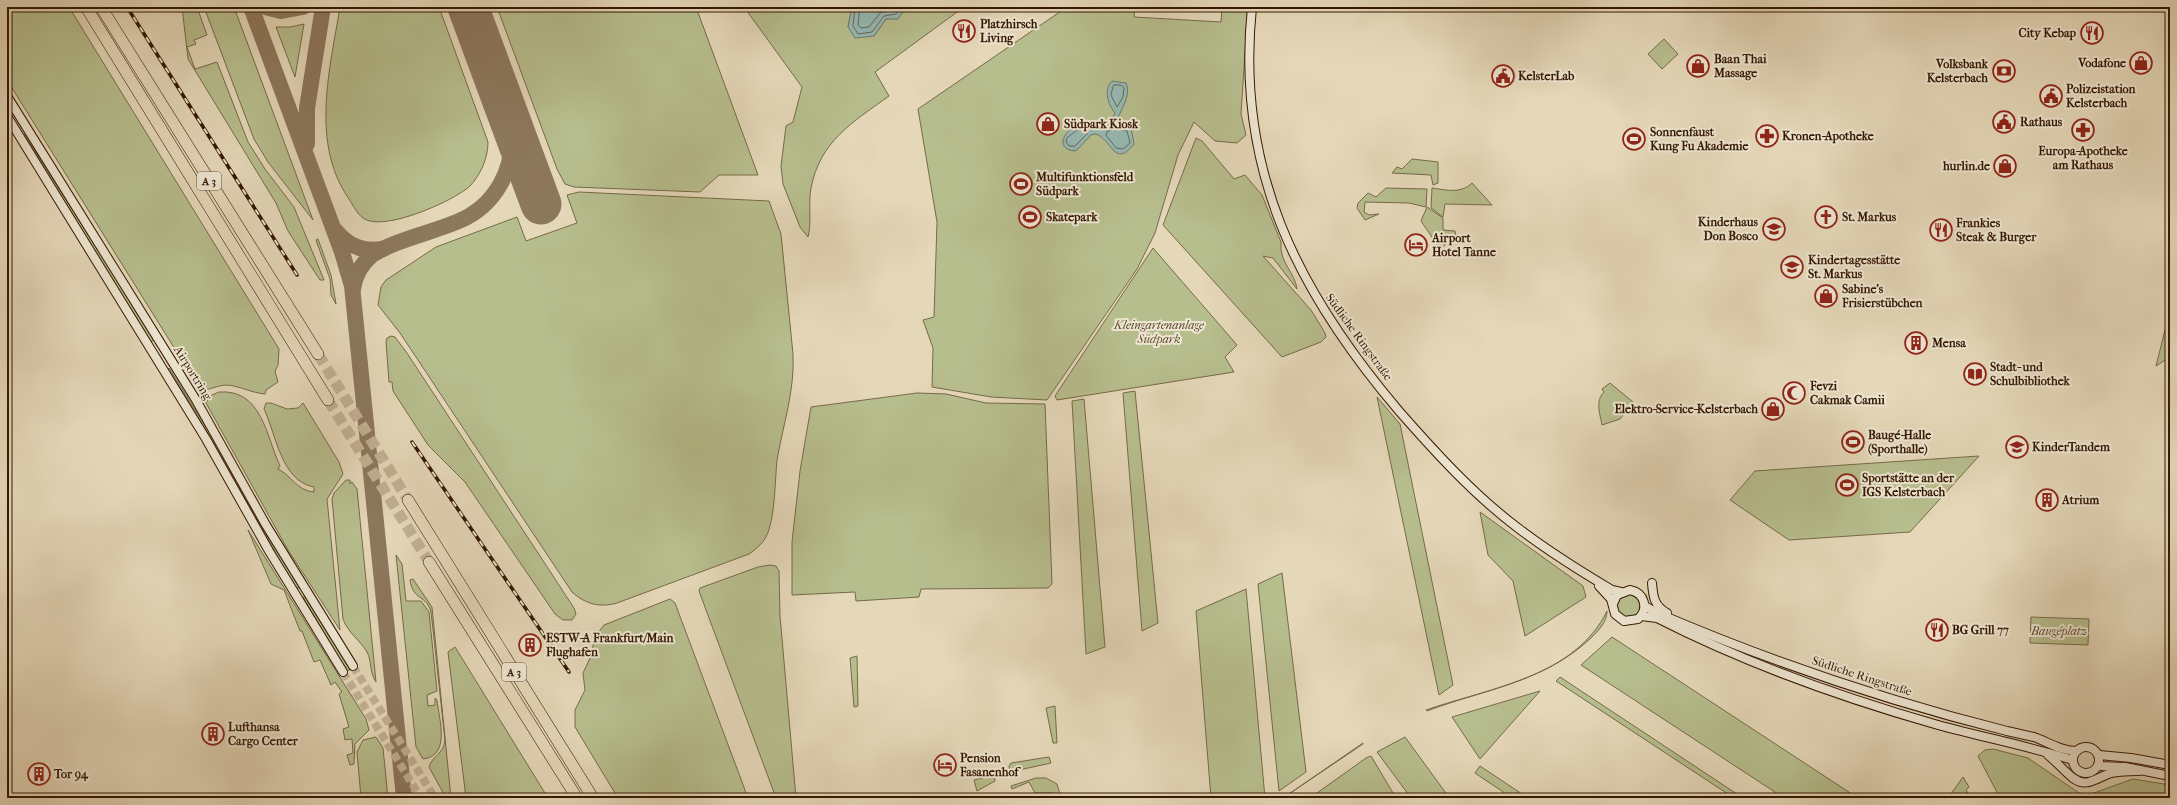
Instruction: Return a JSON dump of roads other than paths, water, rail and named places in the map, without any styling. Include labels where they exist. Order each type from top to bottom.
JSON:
[{"type":"highway","name":"A 3","points":[[86,7],[328,400]]},
{"type":"highway","name":"A 3","points":[[101,7],[318,354]]},
{"type":"highway","name":"A 3","points":[[408,500],[593,798]]},
{"type":"highway","name":"A 3","points":[[429,562],[577,798]]},
{"type":"highway","points":[[566,781],[573,798]]},
{"type":"main road","name":"Südliche Ringstraße","points":[[1252,7],[1249,79],[1252,118],[1261,164],[1279,222],[1296,262],[1314,295],[1360,363],[1408,420],[1457,474],[1517,528],[1588,576],[1612,590],[1621,592],[1630,590],[1639,594],[1643,598],[1645,606],[1744,648],[1841,683],[1929,710],[2033,737],[2065,750],[2077,751],[2081,748],[2091,748],[2099,755],[2131,758],[2170,765]]},
{"type":"main road","name":"Airportring","points":[[7,96],[196,400],[266,525],[353,666]]},
{"type":"main road","name":"Airportring","points":[[7,116],[206,439],[269,551],[343,672]]},
{"type":"main road","name":"Südliche Ringstraße","points":[[1588,576],[1608,595],[1614,604],[1616,614],[1624,621],[1633,621],[1641,616],[1657,618],[1740,658],[1826,690],[1939,725],[2073,760]]},
{"type":"main road","points":[[1652,583],[1653,594],[1659,608],[1679,621]]},
{"type":"main road","points":[[1614,604],[1621,592]]},
{"type":"main road","points":[[1641,616],[1645,606]]},
{"type":"main road","points":[[2043,751],[2059,763],[2073,778],[2082,782],[2091,782],[2107,774],[2138,770]]},
{"type":"main road","points":[[2077,751],[2073,760],[2076,769],[2083,774],[2092,773],[2099,766],[2099,755]]},
{"type":"main road","points":[[2099,766],[2125,767],[2170,776]]},
{"type":"water","points":[[852,7],[906,7],[898,19],[886,19],[874,36],[855,38],[848,27]]},
{"type":"water","points":[[1112,81],[1126,83],[1126,99],[1116,124],[1131,127],[1134,144],[1122,154],[1117,153],[1105,140],[1095,134],[1091,135],[1077,150],[1074,151],[1068,149],[1063,143],[1066,135],[1073,127],[1077,125],[1109,128],[1115,113],[1110,105],[1107,93],[1109,85]]},
{"type":"tunnel","points":[[318,354],[408,500]]},
{"type":"tunnel","points":[[328,400],[429,562]]},
{"type":"tunnel","points":[[353,666],[435,798]]},
{"type":"tunnel","points":[[343,672],[421,798]]},
{"type":"railway","points":[[127,7],[297,275]]},
{"type":"railway","points":[[412,442],[569,672]]},
{"type":"place","name":"Platzhirsch Living","points":[[964,31]]},
{"type":"place","name":"City Kebap","points":[[2092,33]]},
{"type":"place","name":"Vodafone","points":[[2141,63]]},
{"type":"place","name":"Baan Thai Massage","points":[[1698,66]]},
{"type":"place","name":"Volksbank Kelsterbach","points":[[2004,71]]},
{"type":"place","name":"KelsterLab","points":[[1503,76]]},
{"type":"place","name":"Polizeistation Kelsterbach","points":[[2051,96]]},
{"type":"place","name":"Rathaus","points":[[2004,122]]},
{"type":"place","name":"Südpark Kiosk","points":[[1048,124]]},
{"type":"place","name":"Europa-Apotheke am Rathaus","points":[[2083,130]]},
{"type":"place","name":"Kronen-Apotheke","points":[[1767,136]]},
{"type":"place","name":"Sonnenfaust Kung Fu Akademie","points":[[1634,139]]},
{"type":"place","name":"hurlin.de","points":[[2005,166]]},
{"type":"place","name":"Multifunktionsfeld Südpark","points":[[1021,184]]},
{"type":"place","name":"Skatepark","points":[[1030,217]]},
{"type":"place","name":"St. Markus","points":[[1826,217]]},
{"type":"place","name":"Kinderhaus Don Bosco","points":[[1774,229]]},
{"type":"place","name":"Frankies Steak & Burger","points":[[1941,230]]},
{"type":"place","name":"Airport Hotel Tanne","points":[[1416,245]]},
{"type":"place","name":"Kindertagesstätte St. Markus","points":[[1792,267]]},
{"type":"place","name":"Sabine's Frisierstübchen","points":[[1826,296]]},
{"type":"place","name":"Mensa","points":[[1916,343]]},
{"type":"place","name":"Stadt- und Schulbibliothek","points":[[1975,374]]},
{"type":"place","name":"Fevzi Cakmak Camii","points":[[1794,393]]},
{"type":"place","name":"Elektro-Service-Kelsterbach","points":[[1773,409]]},
{"type":"place","name":"Baugé-Halle (Sporthalle)","points":[[1853,442]]},
{"type":"place","name":"KinderTandem","points":[[2017,447]]},
{"type":"place","name":"Sportstätte an der IGS Kelsterbach","points":[[1847,485]]},
{"type":"place","name":"Atrium","points":[[2047,500]]},
{"type":"place","name":"BG Grill 77","points":[[1937,630]]},
{"type":"place","name":"ESTW-A Frankfurt/Main Flughafen","points":[[530,645]]},
{"type":"place","name":"Lufthansa Cargo Center","points":[[213,734]]},
{"type":"place","name":"Pension Fasanenhof","points":[[945,765]]},
{"type":"place","name":"Tor 94","points":[[39,774]]},
{"type":"park label","name":"Kleingartenanlage Südpark","points":[[1159,332]]},
{"type":"park label","name":"Baugéplatz","points":[[2059,631]]}]
